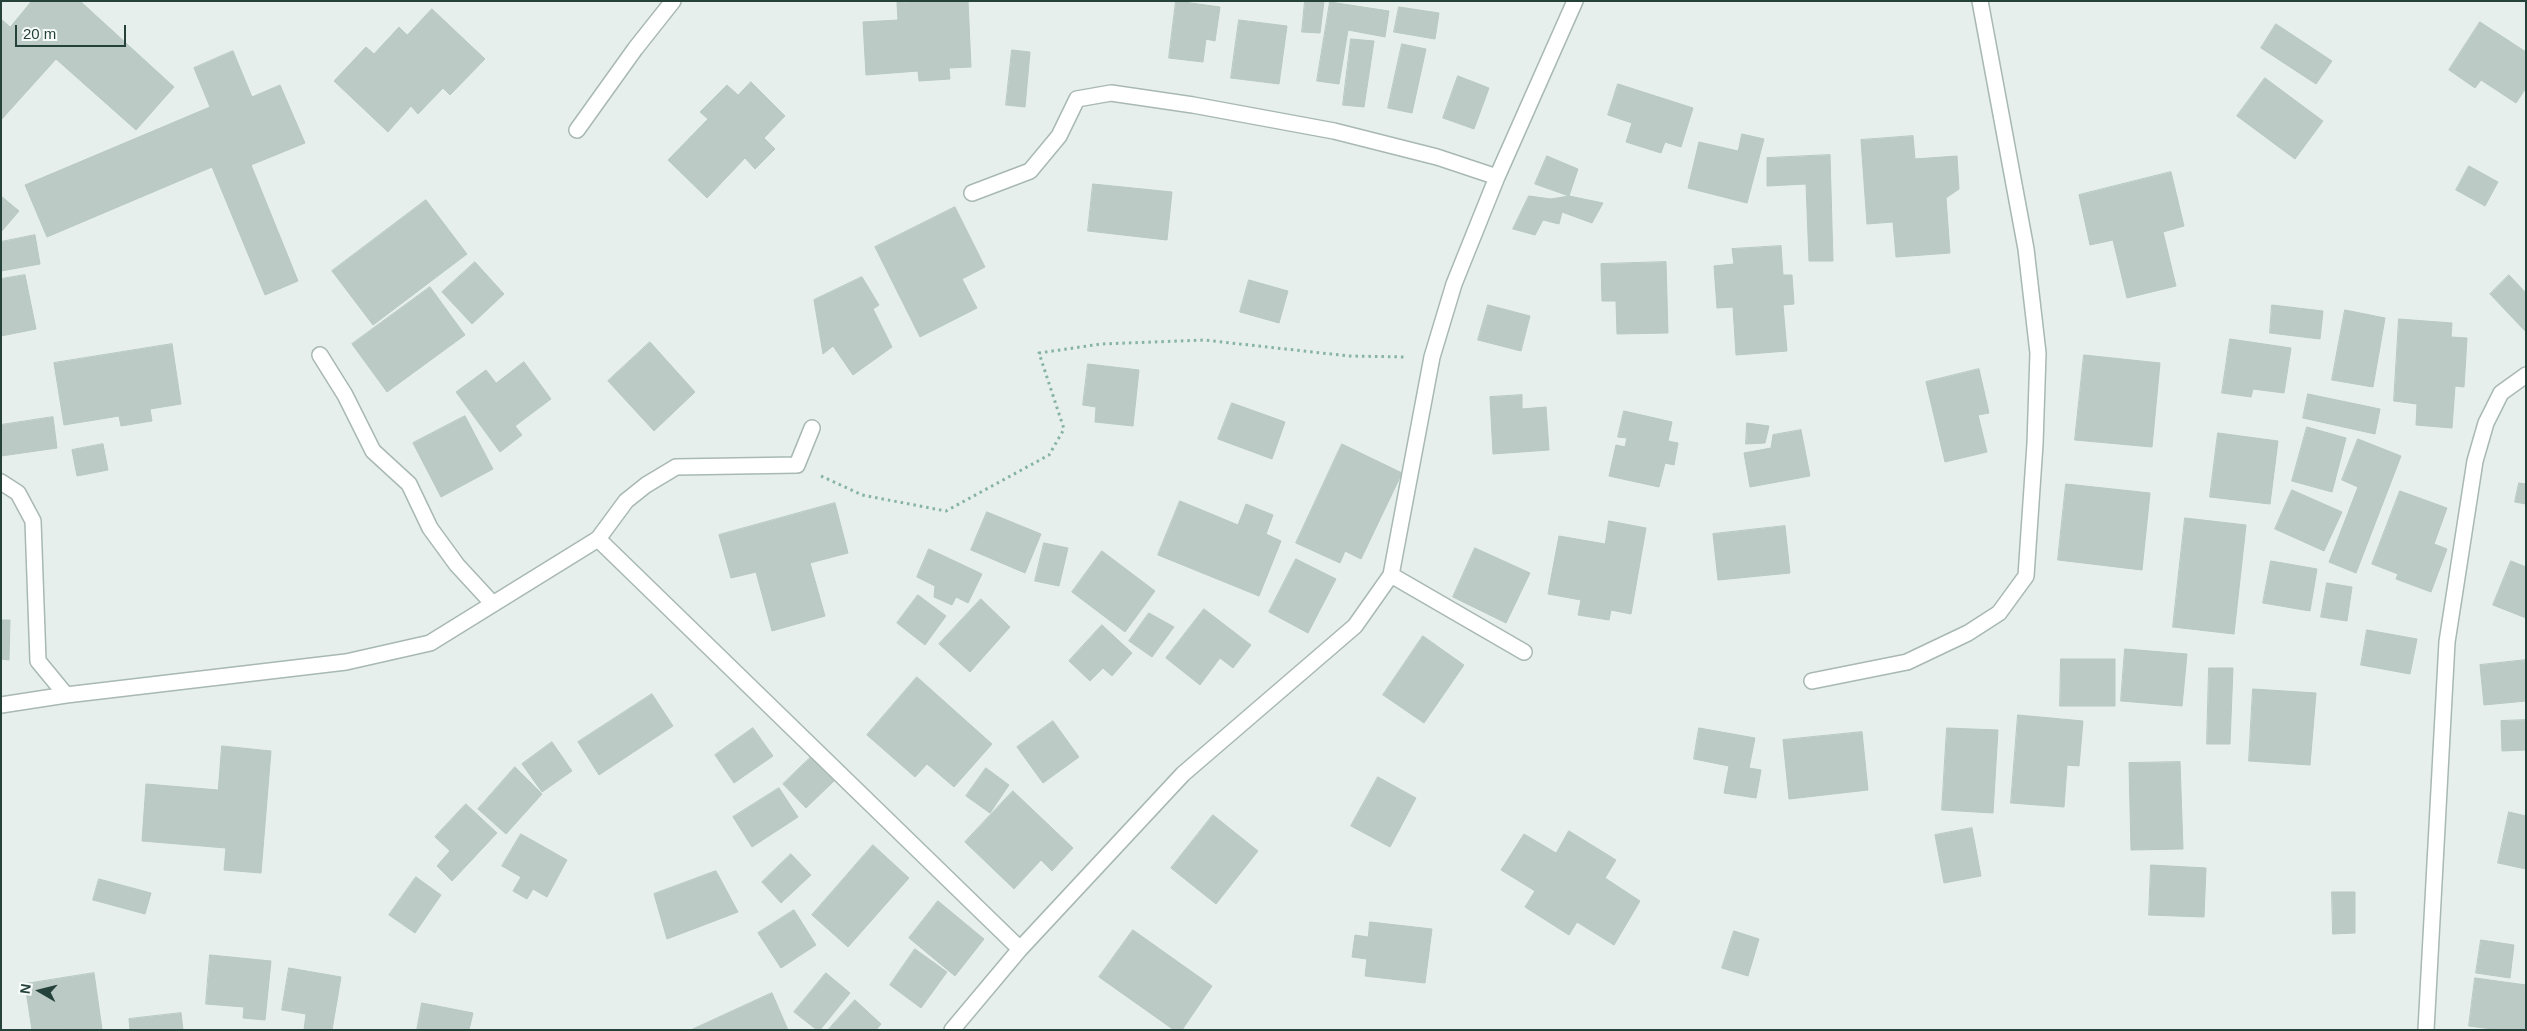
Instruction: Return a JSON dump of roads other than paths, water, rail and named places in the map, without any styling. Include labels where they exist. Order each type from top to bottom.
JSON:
[{"type":"street","points":[[577,130],[635,49],[673,1]]},
{"type":"street","points":[[952,1030],[1020,949],[1183,774],[1355,626],[1390,574],[1432,357],[1454,284],[1497,176],[1575,1]]},
{"type":"street","points":[[1812,681],[1907,662],[1968,633],[1999,613],[2026,576],[2035,444],[2038,353],[2026,249],[1980,1]]},
{"type":"street","points":[[972,193],[1030,171],[1059,136],[1077,100],[1112,94],[1193,105],[1334,131],[1437,157],[1497,176]]},
{"type":"street","points":[[320,355],[345,395],[374,451],[409,484],[430,528],[457,564],[493,604]]},
{"type":"street","points":[[2426,1030],[2447,642],[2475,460],[2486,423],[2502,393],[2526,375]]},
{"type":"street","points":[[1,706],[66,695],[346,662],[430,643],[598,539],[626,501],[646,485],[676,467],[797,465],[812,428]]},
{"type":"street","points":[[1,482],[18,493],[33,520],[38,661],[66,695]]},
{"type":"street","points":[[598,539],[1020,949]]},
{"type":"street","points":[[1390,574],[1524,652]]}]
